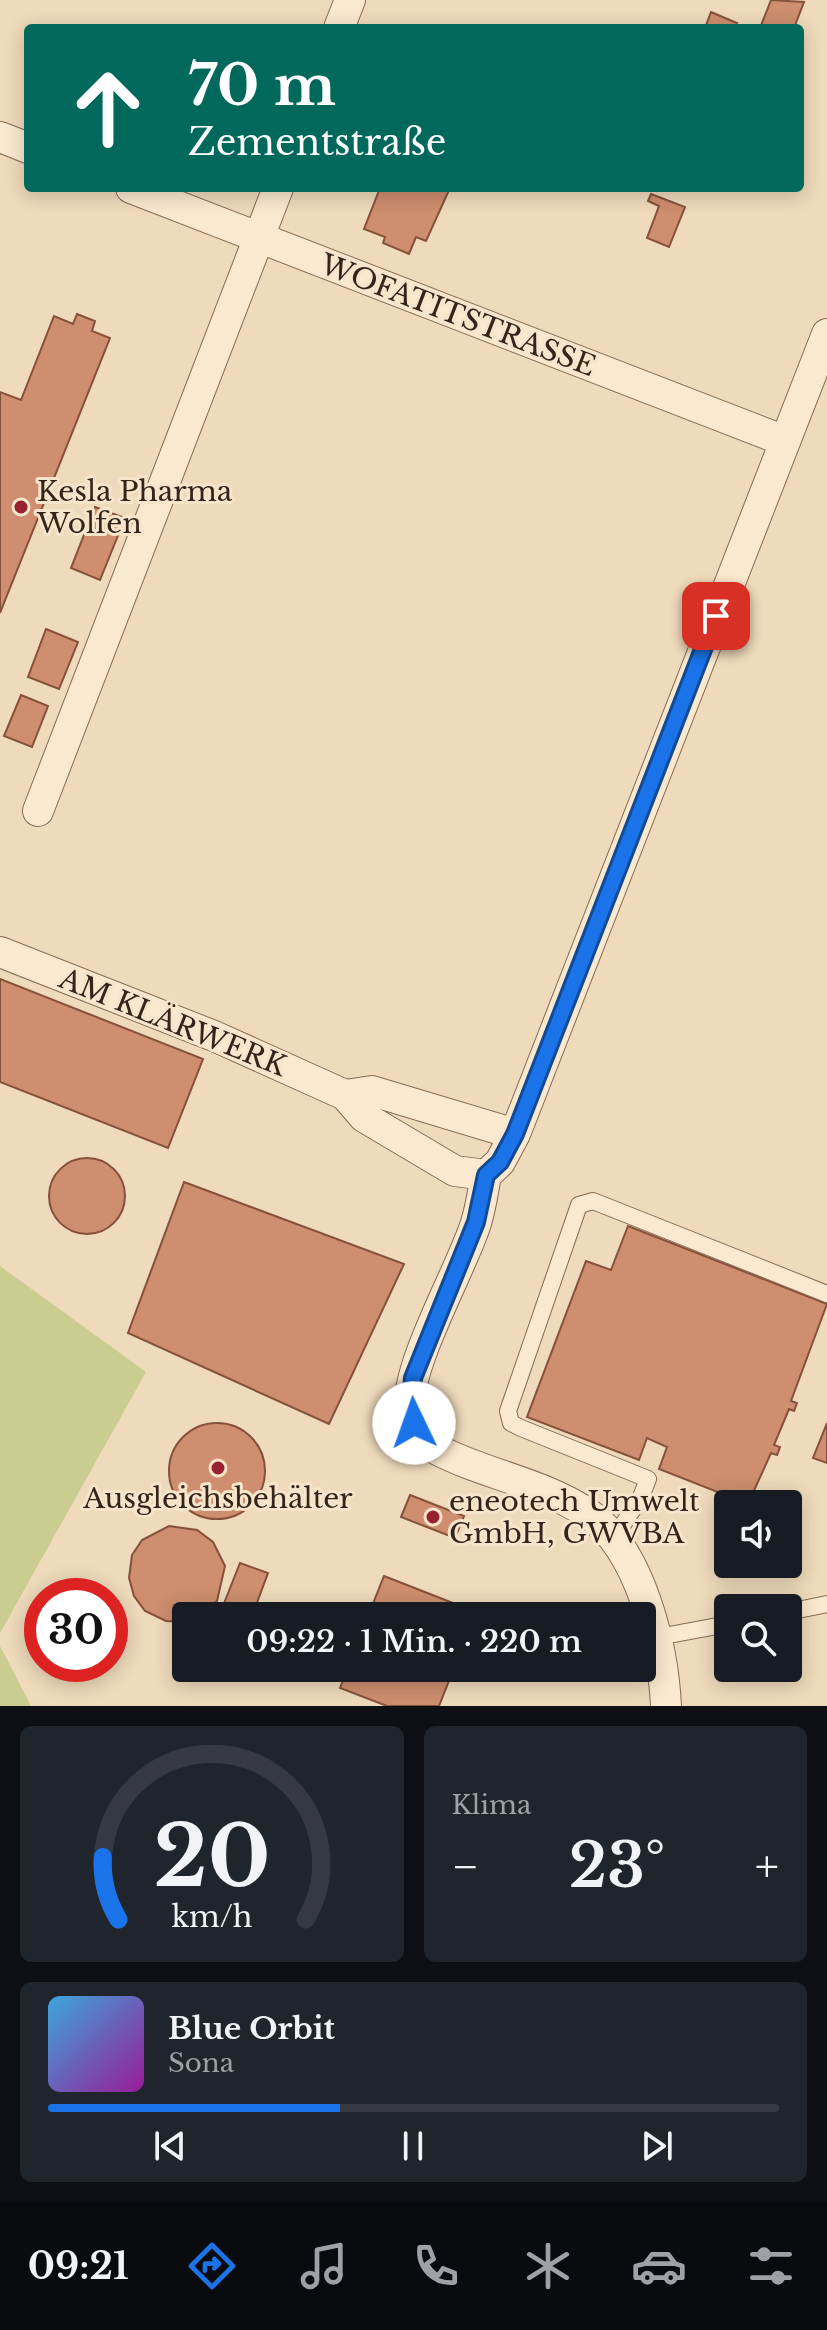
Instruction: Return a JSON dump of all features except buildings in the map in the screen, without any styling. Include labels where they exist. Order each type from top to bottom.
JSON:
[{"type":"street","points":[[341,24],[350,0]]},
{"type":"street","points":[[0,137],[24,146]]},
{"type":"street","name":"WOFATITSTRASSE","points":[[141,192],[785,441]]},
{"type":"street","points":[[38,811],[276,192]]},
{"type":"street","points":[[644,1602],[638,1579],[614,1538],[586,1512],[434,1448],[422,1437],[410,1408],[413,1378],[476,1222],[486,1175],[500,1162],[515,1134],[827,334]]},
{"type":"street","name":"AM KLÄRWERK","points":[[0,952],[214,1036],[345,1095],[364,1117],[455,1171],[486,1175]]},
{"type":"street","name":"AM KLÄRWERK","points":[[345,1095],[372,1091],[515,1134]]},
{"type":"street","points":[[656,1654],[666,1706]]},
{"type":"lane","points":[[614,1538],[641,1497],[648,1479],[521,1428],[511,1423],[508,1411],[579,1205],[593,1201],[827,1294]]},
{"type":"lane","points":[[802,1609],[827,1604]]},
{"type":"lane","points":[[656,1637],[714,1627]]},
{"type":"green space","points":[[0,1266],[146,1372],[31,1578],[24,1578],[24,1590],[0,1633]]},
{"type":"green space","points":[[0,1646],[31,1706],[0,1706]]},
{"type":"place","name":"Kesla Pharma Wolfen","points":[[21,507]]},
{"type":"place","name":"Ausgleichsbehälter","points":[[218,1468]]},
{"type":"place","name":"eneotech Umwelt GmbH, GWVBA","points":[[433,1517]]},
{"type":"route","points":[[414,1423],[410,1408],[413,1378],[476,1222],[486,1175],[500,1162],[515,1134],[716,616]]}]
